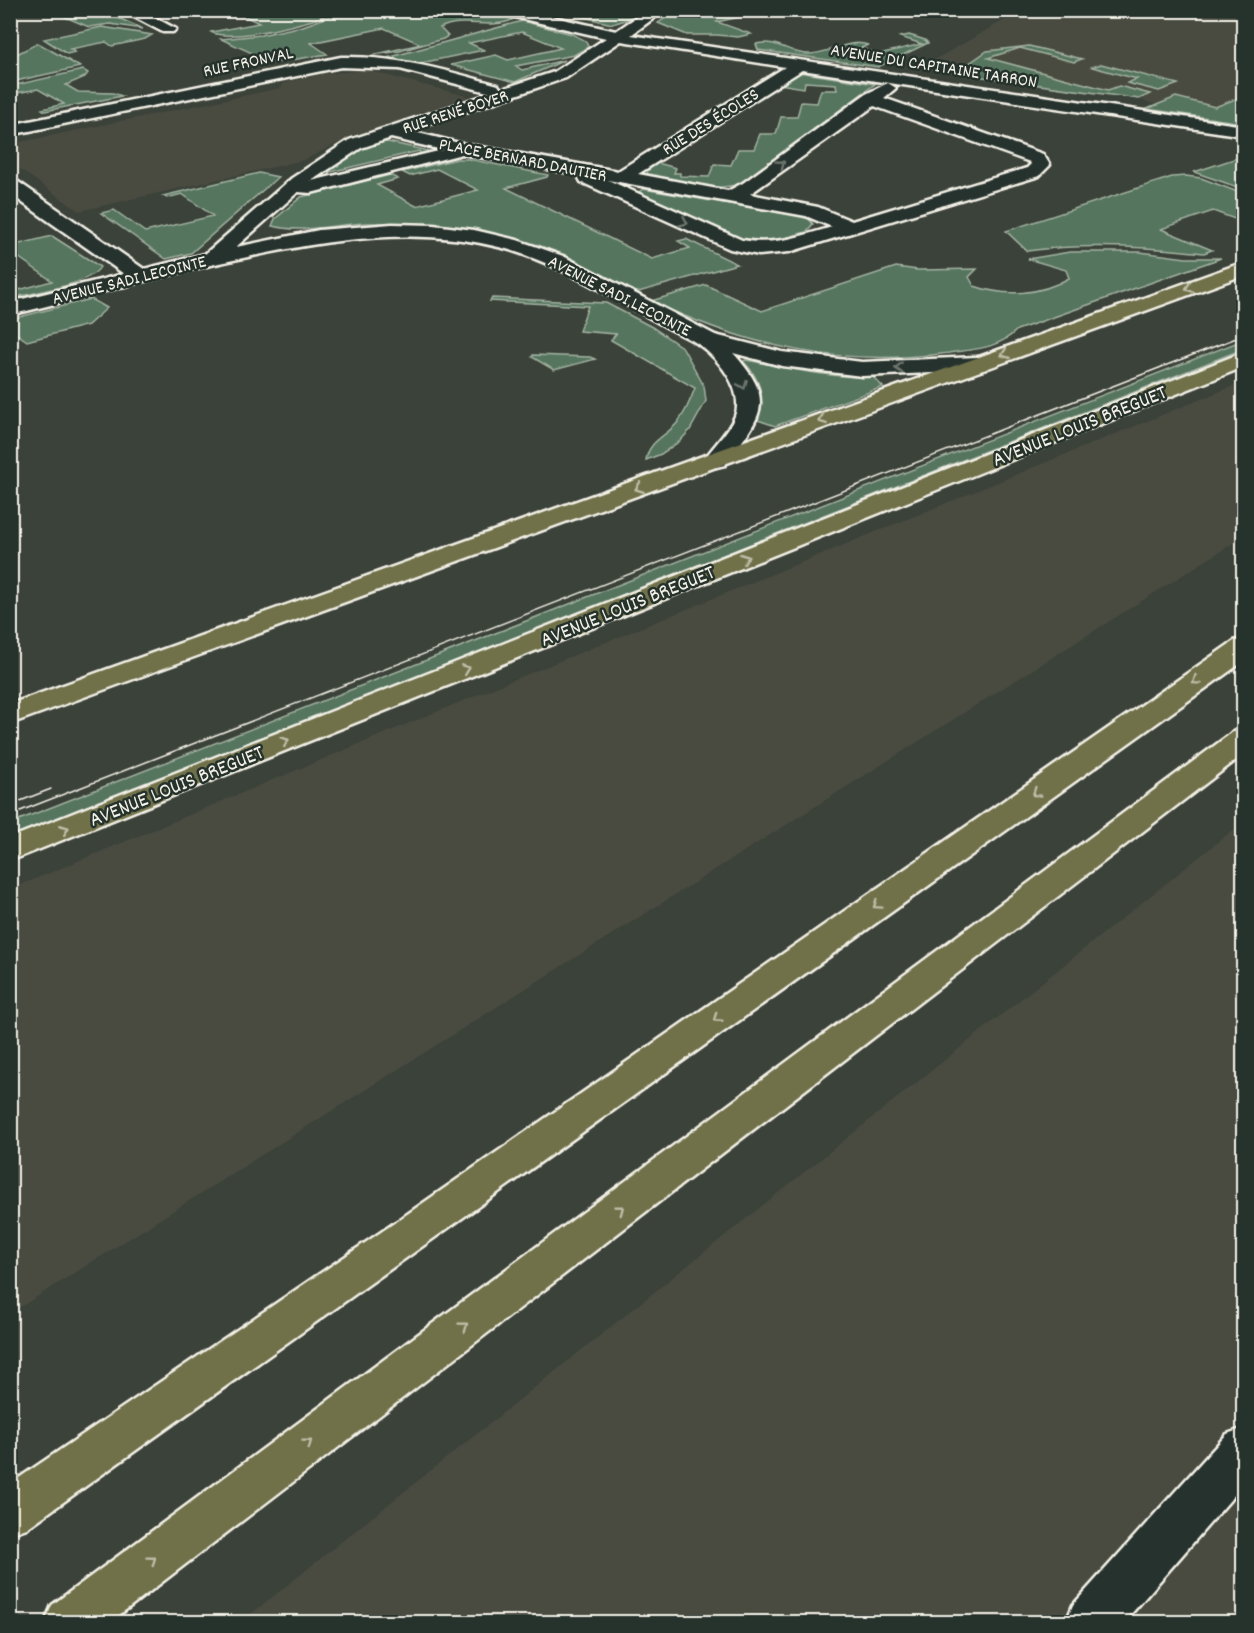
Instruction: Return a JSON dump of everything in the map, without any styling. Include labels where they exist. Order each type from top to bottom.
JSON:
[{"type":"main road","points":[[10,715],[1244,268]]},
{"type":"main road","name":"AVENUE LOUIS BREGUET","points":[[10,850],[1244,359]]},
{"type":"main road","points":[[10,1512],[395,1245],[1244,647]]},
{"type":"main road","points":[[70,1623],[1244,739]]},
{"type":"street","points":[[128,10],[168,29]]},
{"type":"street","points":[[501,10],[618,37]]},
{"type":"street","points":[[532,10],[586,24],[618,37]]},
{"type":"street","name":"RUE RENÉ BOYER","points":[[212,258],[294,186],[335,155],[355,144],[560,75],[658,10]]},
{"type":"street","name":"AVENUE DU CAPITAINE TARRON","points":[[618,37],[1244,131]]},
{"type":"street","name":"RUE FRONVAL","points":[[10,130],[341,62],[399,63],[492,88]]},
{"type":"street","name":"RUE DES ÉCOLES","points":[[621,177],[799,65]]},
{"type":"street","points":[[732,196],[750,187],[898,79]]},
{"type":"street","points":[[593,173],[588,178],[737,245],[759,249],[782,248],[1033,172],[1041,165],[1037,158],[870,99]]},
{"type":"street","name":"PLACE BERNARD DAUTIER","points":[[390,132],[459,148],[811,211],[850,227]]},
{"type":"street","name":"RUE RENÉ BOYER","points":[[294,186],[310,187],[452,153],[459,148]]},
{"type":"street","points":[[10,185],[141,276]]},
{"type":"street","name":"AVENUE SADI LECOINTE","points":[[10,309],[212,258],[319,236],[392,230],[434,231],[474,236],[510,244],[556,260],[707,340],[782,359],[862,369],[978,364]]},
{"type":"street","name":"AVENUE SADI LECOINTE","points":[[242,232],[319,236]]},
{"type":"street","name":"AVENUE SADI LECOINTE","points":[[707,340],[737,369],[748,398],[748,415],[716,460]]},
{"type":"street","points":[[1091,1623],[1244,1449]]},
{"type":"shaded area","points":[[1172,10],[1243,19],[1243,124],[1205,118],[1140,100],[920,68],[1010,17],[998,13],[1002,11]]},
{"type":"shaded area","points":[[366,70],[474,98],[344,140],[304,160],[79,211],[11,163],[11,144],[281,88],[283,83],[322,74]]},
{"type":"shaded area","points":[[1243,382],[1243,537],[11,1313],[11,889],[506,683]]},
{"type":"shaded area","points":[[1243,822],[1243,1622],[241,1622]]},
{"type":"green space","points":[[51,11],[103,11],[143,29],[110,24],[89,27]]},
{"type":"green space","points":[[234,11],[337,11],[273,30],[236,35],[211,32],[259,23]]},
{"type":"green space","points":[[345,11],[480,11],[514,19],[495,24],[458,23],[449,25],[440,28],[448,36],[443,39],[400,51],[372,55],[421,44],[384,28],[311,43],[327,54],[274,63],[221,39],[261,35],[303,26]]},
{"type":"green space","points":[[559,11],[641,11],[626,20],[612,24]]},
{"type":"green space","points":[[676,11],[767,11],[717,22],[751,34],[738,37],[687,35],[658,23]]},
{"type":"green space","points":[[522,21],[572,34],[586,41],[588,47],[574,55],[516,66],[522,70],[565,60],[515,82],[451,65],[496,55],[508,60],[561,48],[522,32],[469,43],[484,50],[421,63],[387,58]]},
{"type":"green space","points":[[102,27],[152,35],[145,39],[112,46],[106,42],[70,49],[75,52],[67,54],[44,39]]},
{"type":"green space","points":[[909,35],[928,43],[878,67],[758,50],[756,44],[771,43],[800,53],[815,54],[860,43],[868,45],[861,48],[879,54],[922,44],[900,37]]},
{"type":"green space","points":[[38,43],[80,67],[11,82],[11,57]]},
{"type":"green space","points":[[1029,46],[1082,59],[1074,62],[1020,48],[988,58],[1108,90],[1119,86],[1150,94],[1139,99],[955,73],[987,51]]},
{"type":"green space","points":[[1101,64],[1178,84],[1159,91],[1127,83],[1137,79],[1092,67]]},
{"type":"green space","points":[[83,70],[88,73],[85,77],[66,85],[78,92],[113,93],[122,96],[45,111],[42,109],[64,104],[38,89],[11,94],[11,86]]},
{"type":"green space","points":[[798,72],[875,84],[739,184],[719,187],[694,186],[668,182],[648,175],[647,171],[658,163],[676,168],[674,173],[680,173],[680,176],[709,177],[714,164],[731,165],[738,149],[754,149],[760,134],[776,134],[781,117],[797,117],[801,102],[817,103],[821,90],[837,90],[836,84],[805,82],[804,88],[779,84]]},
{"type":"green space","points":[[1243,96],[1243,123],[1147,109],[1176,97],[1215,107]]},
{"type":"green space","points":[[388,142],[428,151],[429,154],[422,156],[419,151],[326,173],[339,161],[354,152],[371,145]]},
{"type":"green space","points":[[1243,156],[1243,189],[1194,172]]},
{"type":"green space","points":[[457,159],[468,159],[548,175],[506,188],[652,259],[690,248],[678,241],[686,239],[737,264],[635,293],[550,249],[499,234],[446,226],[393,223],[367,223],[307,229],[272,226],[275,219],[301,197],[390,175],[398,179],[377,185],[416,206],[478,190],[437,169],[410,176],[402,172]]},
{"type":"green space","points":[[259,173],[278,177],[191,253],[166,259],[101,213],[114,210],[145,232],[213,216],[182,194],[167,198],[163,196]]},
{"type":"green space","points":[[1172,177],[1201,178],[1243,194],[1243,222],[1213,211],[1161,229],[1212,250],[1204,253],[1116,247],[1072,247],[1027,251],[1006,231]]},
{"type":"green space","points":[[643,189],[799,216],[809,219],[813,224],[806,232],[767,243],[744,241],[637,193]]},
{"type":"green space","points":[[52,236],[100,267],[85,279],[11,298],[11,292],[52,281],[18,257],[11,259],[11,246]]},
{"type":"green space","points":[[1070,252],[1140,252],[1186,258],[1221,258],[1017,330],[994,345],[909,357],[833,355],[796,350],[724,331],[651,301],[706,285],[762,311],[896,267],[918,270],[977,269],[969,277],[974,286],[1010,293],[1035,291],[1069,278],[1066,270],[1028,259]]},
{"type":"green space","points":[[492,298],[606,303],[652,327],[683,348],[704,386],[706,401],[690,430],[680,441],[661,454],[646,460],[655,443],[681,418],[695,388],[611,340],[616,334],[579,331],[588,306],[490,301]]},
{"type":"green space","points":[[91,299],[107,308],[88,325],[27,341],[14,332],[11,333],[11,319]]},
{"type":"green space","points":[[1243,340],[1243,349],[11,837],[11,823]]},
{"type":"green space","points":[[533,355],[595,359],[554,370],[532,357]]},
{"type":"green space","points":[[743,361],[825,374],[873,377],[883,387],[775,426],[758,420],[761,403],[760,388],[754,374]]},
{"type":"tram line","points":[[10,815],[1244,335]]},
{"type":"tram line","points":[[10,805],[51,789]]}]
